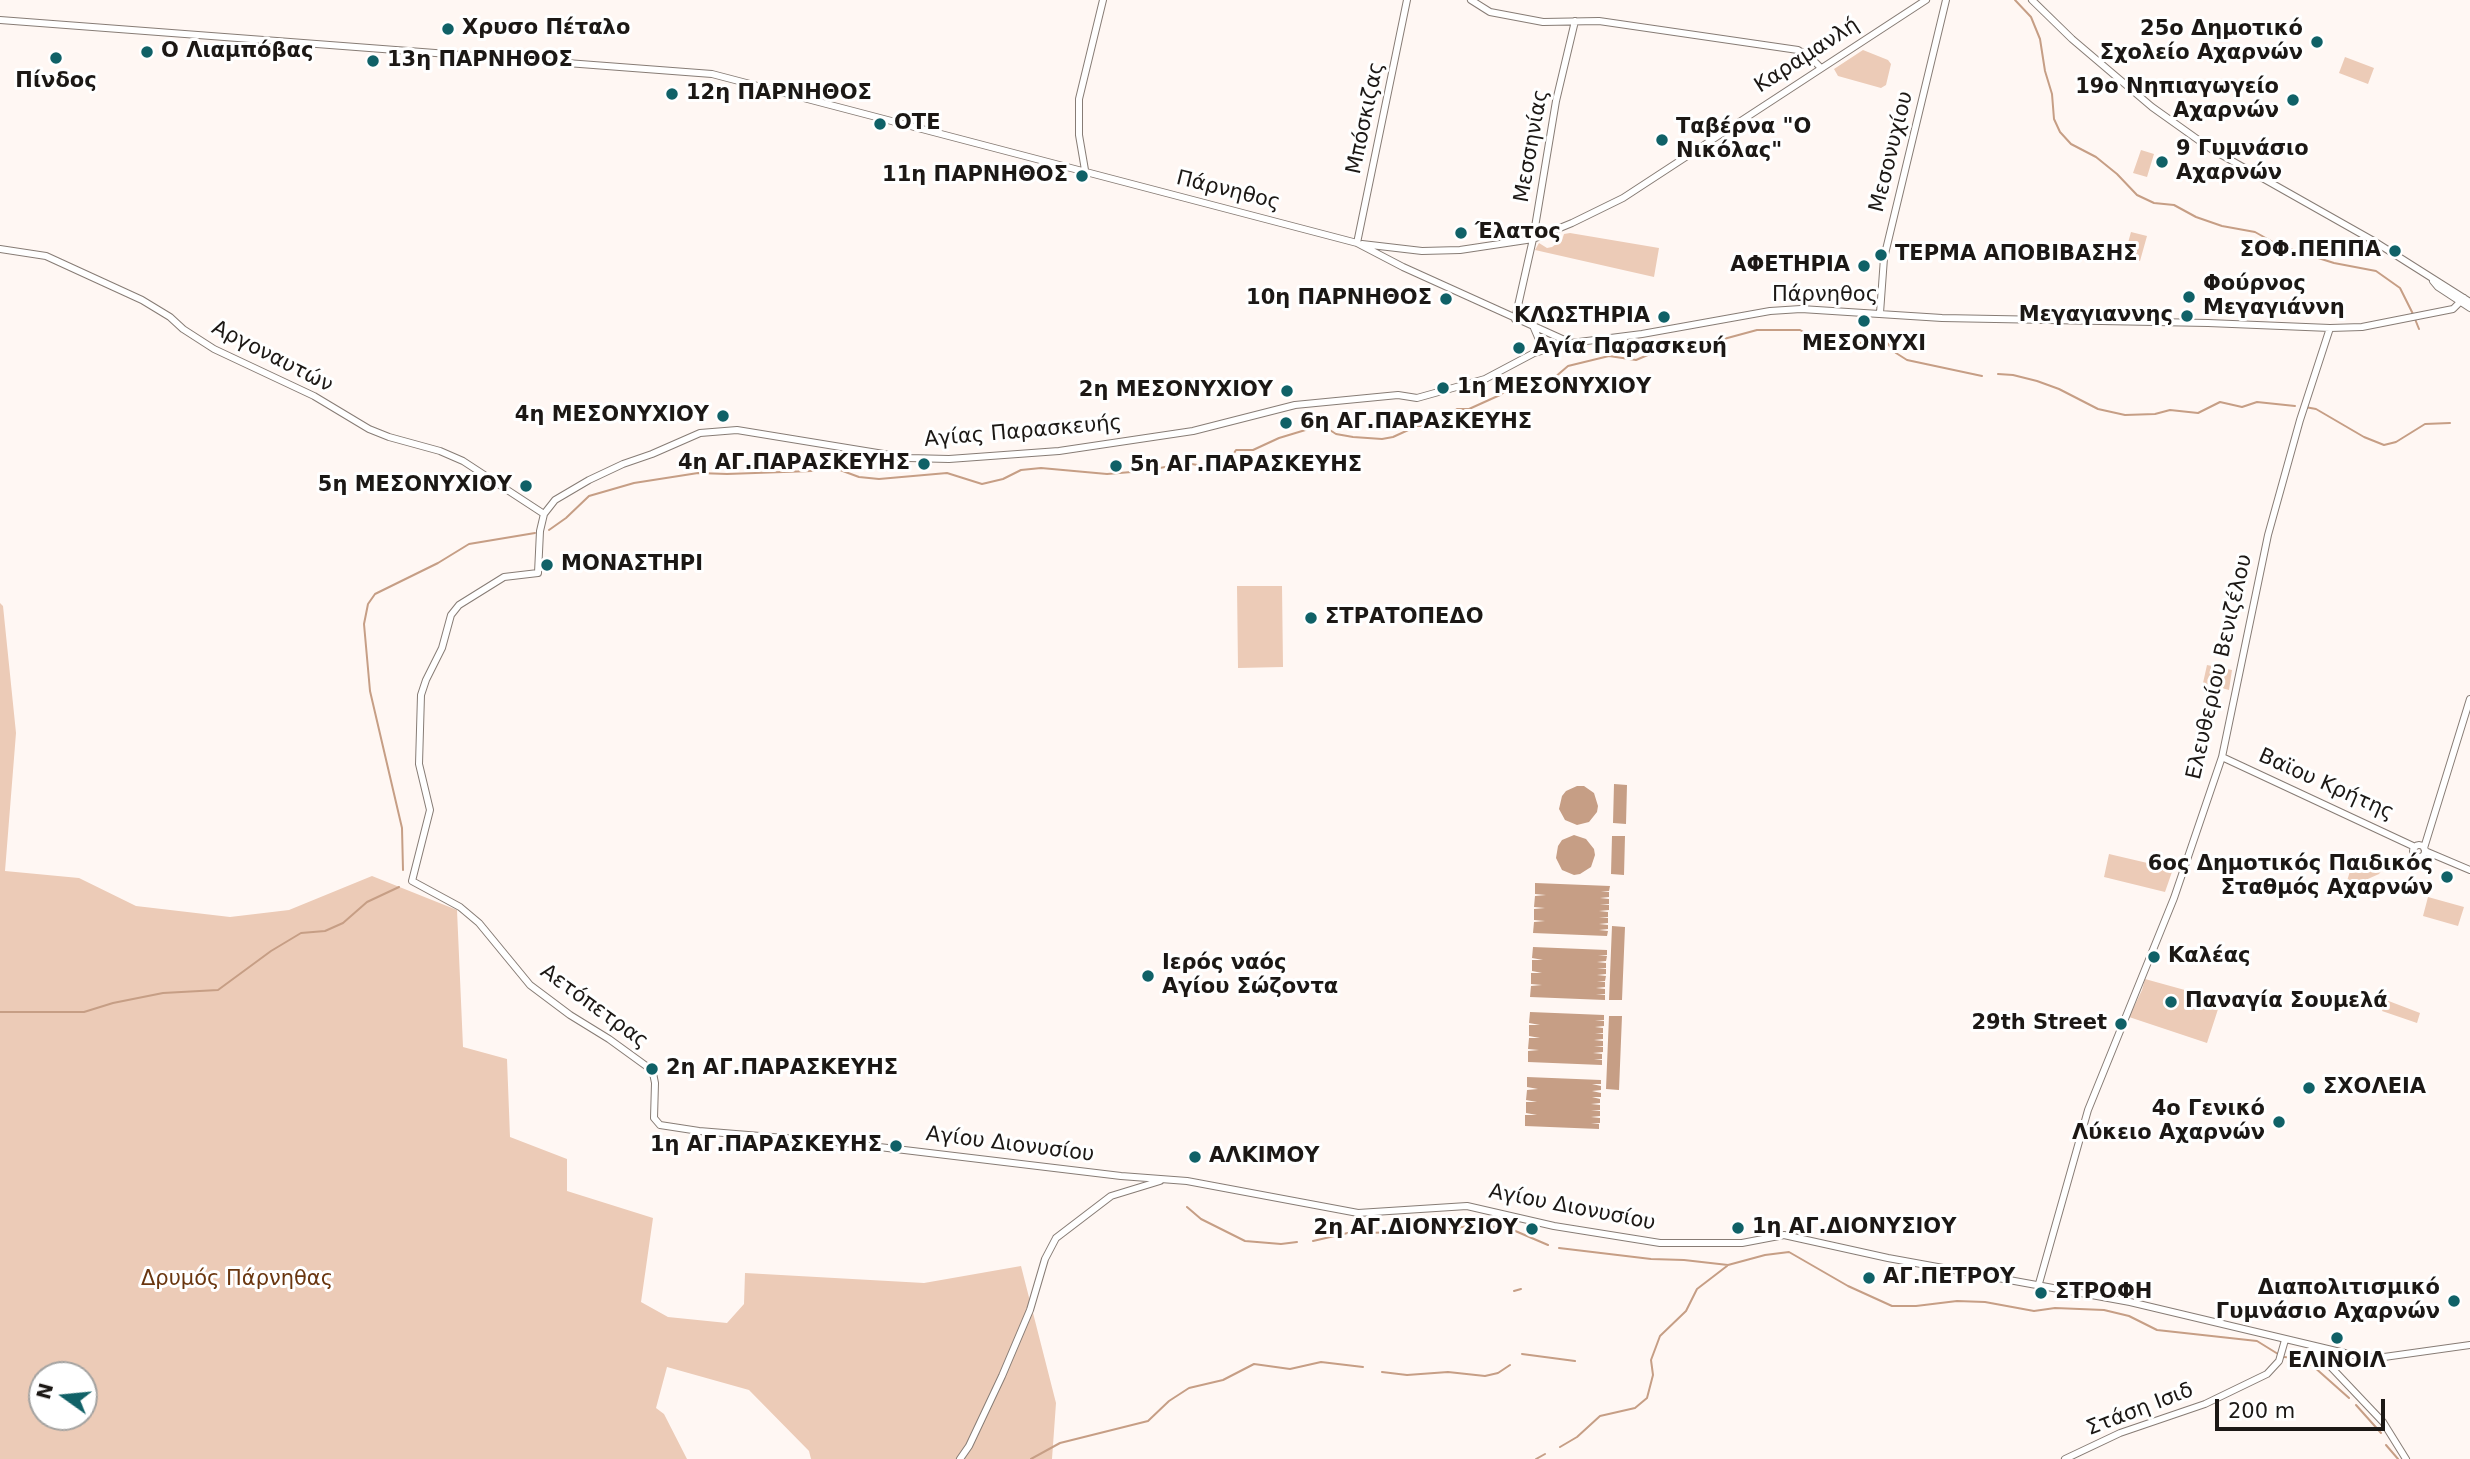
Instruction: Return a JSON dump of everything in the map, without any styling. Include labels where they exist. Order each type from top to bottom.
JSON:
[{"type":"street","points":[[1085,170],[1080,145],[1079,99],[1103,0]]},
{"type":"street","name":"Μπόσκιζας","points":[[1357,243],[1408,0]]},
{"type":"street","points":[[1471,0],[1490,12],[1543,22],[1599,20],[1798,50],[1821,68]]},
{"type":"street","name":"Καραμανλή","points":[[1357,243],[1387,248],[1441,251],[1498,246],[1533,239],[1623,198],[1927,0]]},
{"type":"street","name":"Μεσονυχίου","points":[[1880,313],[1884,258],[1946,0]]},
{"type":"street","points":[[2032,0],[2127,87],[2171,121],[2211,149],[2372,240],[2465,301],[2470,308]]},
{"type":"street","name":"Πάρνηθος","points":[[0,20],[712,74],[1357,243],[1403,267],[1571,343],[1642,334],[1770,311],[1801,309],[1942,318],[2330,328],[2362,327],[2453,309],[2465,301]]},
{"type":"street","name":"Μεσσηνίας","points":[[1515,318],[1533,239],[1556,101],[1575,21]]},
{"type":"street","name":"Αργοναυτών","points":[[0,248],[46,256],[142,300],[214,349],[314,396],[369,429],[435,449],[463,461],[544,514]]},
{"type":"street","points":[[2436,311],[2452,293]]},
{"type":"street","points":[[1533,326],[1540,342],[1534,353]]},
{"type":"street","name":"Ελευθερίου Βενιζέλου","points":[[2038,1287],[2088,1110],[2174,898],[2222,757],[2268,535],[2300,420],[2330,328]]},
{"type":"street","name":"Αγίας Παρασκευής","points":[[544,514],[555,500],[589,480],[707,431],[737,430],[908,458],[949,459],[1059,451],[1193,431],[1295,405],[1398,395],[1417,398],[1485,379],[1534,353],[1571,343]]},
{"type":"street","name":"Αετόπετρας","points":[[544,514],[540,531],[538,573],[504,578],[456,608],[448,622],[442,648],[426,680],[419,714],[419,764],[430,810],[412,881],[460,907],[479,923],[530,985],[649,1068],[655,1083],[654,1118],[660,1125]]},
{"type":"street","points":[[2421,848],[2434,816],[2470,699]]},
{"type":"street","name":"Βαϊου Κρήτης","points":[[2222,757],[2470,870]]},
{"type":"street","name":"Αγίου Διονυσίου","points":[[660,1125],[1165,1179],[1219,1186],[1357,1213],[1467,1206],[1554,1226],[1660,1243],[1742,1243],[1775,1236],[1794,1236],[1888,1258],[2130,1302],[2311,1346],[2377,1358],[2470,1345]]},
{"type":"street","points":[[1121,1176],[1126,1190]]},
{"type":"street","points":[[960,1459],[969,1446],[1030,1310],[1045,1259],[1053,1243],[1098,1204],[1126,1190],[1165,1179]]},
{"type":"street","name":"Στάση Ισιδ","points":[[2065,1459],[2120,1433],[2213,1400],[2267,1374],[2279,1361],[2285,1339]]},
{"type":"street","points":[[2311,1346],[2383,1422],[2406,1459]]},
{"type":"green space","points":[[1863,50],[1888,60],[1891,64],[1886,85],[1881,88],[1838,76],[1834,69]]},
{"type":"green space","points":[[2345,57],[2374,68],[2368,84],[2339,73]]},
{"type":"green space","points":[[2141,150],[2154,154],[2147,177],[2133,173]]},
{"type":"green space","points":[[2131,232],[2147,236],[2140,261],[2124,257]]},
{"type":"green space","points":[[1564,234],[1659,248],[1654,277],[1535,250],[1539,243],[1547,248],[1552,247],[1562,240]]},
{"type":"green space","points":[[1237,586],[1282,586],[1283,667],[1238,668]]},
{"type":"green space","name":"Δρυμός Πάρνηθας","points":[[0,603],[3,606],[16,733],[5,871],[79,878],[136,906],[230,917],[289,910],[372,876],[457,910],[463,1047],[507,1059],[510,1137],[567,1159],[567,1191],[653,1218],[641,1302],[668,1317],[727,1323],[744,1304],[745,1273],[924,1283],[1021,1266],[1056,1403],[1052,1459],[811,1459],[809,1451],[749,1390],[667,1367],[656,1408],[664,1414],[687,1459],[0,1459]]},
{"type":"green space","points":[[2207,665],[2232,670],[2229,690],[2203,683]]},
{"type":"green space","points":[[2109,854],[2173,869],[2165,892],[2104,877]]},
{"type":"green space","points":[[2354,858],[2385,866],[2379,874],[2361,882],[2347,881]]},
{"type":"green space","points":[[2428,897],[2464,907],[2458,926],[2423,916]]},
{"type":"green space","points":[[2145,979],[2221,1000],[2207,1043],[2129,1017]]},
{"type":"green space","points":[[2386,1000],[2420,1013],[2417,1023],[2382,1011]]},
{"type":"shaded area","points":[[1614,784],[1627,785],[1626,824],[1613,823]]},
{"type":"shaded area","points":[[1577,786],[1584,786],[1594,793],[1598,806],[1589,822],[1577,825],[1565,820],[1559,809],[1562,796]]},
{"type":"shaded area","points":[[1574,835],[1586,839],[1595,855],[1591,867],[1574,875],[1562,870],[1556,858],[1562,840]]},
{"type":"shaded area","points":[[1612,836],[1625,836],[1624,875],[1611,874]]},
{"type":"shaded area","points":[[1535,883],[1610,886],[1609,891],[1601,891],[1609,892],[1609,897],[1600,898],[1609,899],[1609,904],[1600,904],[1609,905],[1609,910],[1599,911],[1608,912],[1608,917],[1599,917],[1608,918],[1608,923],[1599,924],[1608,925],[1608,929],[1599,930],[1608,931],[1607,936],[1533,933],[1534,922],[1545,921],[1534,920],[1534,909],[1545,908],[1534,907],[1535,896],[1546,895],[1535,894]]},
{"type":"shaded area","points":[[1612,926],[1625,927],[1622,1000],[1609,1000]]},
{"type":"shaded area","points":[[1533,947],[1607,950],[1607,955],[1598,956],[1607,956],[1606,961],[1597,962],[1606,963],[1606,968],[1597,969],[1606,969],[1606,974],[1597,975],[1606,976],[1605,981],[1597,981],[1605,982],[1605,987],[1596,988],[1605,989],[1605,994],[1596,994],[1605,995],[1605,1000],[1530,997],[1531,986],[1542,985],[1531,984],[1531,973],[1542,973],[1532,971],[1532,960],[1543,960],[1532,958]]},
{"type":"shaded area","points":[[1530,1012],[1604,1015],[1604,1020],[1595,1020],[1604,1021],[1604,1026],[1595,1027],[1603,1028],[1603,1033],[1595,1033],[1603,1034],[1603,1039],[1594,1040],[1603,1041],[1603,1046],[1594,1046],[1603,1047],[1603,1052],[1593,1053],[1602,1054],[1602,1059],[1594,1059],[1602,1060],[1602,1065],[1528,1062],[1528,1051],[1539,1050],[1528,1049],[1529,1038],[1540,1038],[1529,1036],[1529,1025],[1540,1025],[1529,1023]]},
{"type":"shaded area","points":[[1609,1016],[1622,1016],[1619,1090],[1606,1089]]},
{"type":"shaded area","points":[[1527,1077],[1601,1080],[1601,1084],[1592,1084],[1601,1086],[1601,1090],[1592,1091],[1601,1093],[1601,1097],[1592,1097],[1600,1099],[1600,1103],[1591,1104],[1600,1105],[1600,1110],[1591,1111],[1600,1111],[1600,1116],[1591,1117],[1600,1118],[1600,1123],[1591,1123],[1599,1124],[1599,1129],[1525,1126],[1525,1115],[1537,1115],[1526,1113],[1526,1102],[1537,1102],[1526,1100],[1527,1090],[1538,1089],[1527,1087]]},
{"type":"waterway","points":[[2015,0],[2031,17],[2040,39],[2052,94],[2054,119],[2060,132],[2071,144],[2096,157],[2137,195],[2154,203],[2174,205],[2196,217],[2222,226],[2255,232],[2280,246],[2334,263],[2376,271],[2400,288],[2413,314]]},
{"type":"waterway","points":[[2415,319],[2419,329]]},
{"type":"waterway","points":[[549,530],[589,496],[634,483],[698,473],[840,470],[859,477],[879,479],[947,473],[982,484],[1003,479],[1021,470],[1041,468],[1107,474],[1144,471],[1186,463],[1203,466],[1218,464],[1229,461],[1236,450],[1253,450],[1279,438],[1322,425],[1336,434],[1382,439],[1417,426],[1435,426],[1457,409],[1469,409],[1511,387],[1534,388],[1547,384],[1568,366],[1609,356],[1636,360],[1669,346],[1720,340],[1757,330],[1800,330],[1821,342],[1831,344],[1887,343],[1907,360],[1982,376]]},
{"type":"waterway","points":[[1998,374],[2037,381],[2098,409],[2125,415],[2155,414],[2170,410],[2198,413],[2220,402],[2242,407],[2257,402],[2295,406]]},
{"type":"waterway","points":[[2305,407],[2316,409],[2364,437],[2384,445],[2396,442],[2425,424],[2450,423]]},
{"type":"waterway","points":[[403,870],[402,828],[370,691],[364,624],[368,604],[375,594],[438,563],[469,544],[535,533]]},
{"type":"waterway","points":[[0,1012],[84,1012],[163,993],[218,990],[271,951],[301,933],[325,931],[343,923],[367,902],[399,887]]},
{"type":"waterway","points":[[1187,1207],[1201,1219],[1245,1241],[1281,1244],[1297,1242]]},
{"type":"waterway","points":[[1365,1233],[1436,1231],[1469,1226],[1506,1227],[1548,1245]]},
{"type":"waterway","points":[[1313,1241],[1352,1232]]},
{"type":"waterway","points":[[1559,1248],[1728,1265],[1789,1252],[1848,1286],[1892,1306],[1957,1301],[1985,1302],[2034,1311],[2055,1308],[2104,1310],[2129,1316],[2157,1330],[2257,1341],[2278,1354]]},
{"type":"waterway","points":[[1560,1447],[1577,1437],[1600,1416],[1635,1408],[1647,1398],[1653,1375],[1651,1360],[1660,1336],[1686,1311],[1697,1289],[1727,1266]]},
{"type":"waterway","points":[[1514,1291],[1521,1289]]},
{"type":"waterway","points":[[1522,1354],[1575,1361]]},
{"type":"waterway","points":[[2283,1357],[2300,1358],[2313,1366],[2349,1398]]},
{"type":"waterway","points":[[1031,1459],[1060,1443],[1148,1421],[1169,1401],[1189,1388],[1223,1380],[1254,1364],[1290,1369],[1321,1362],[1363,1367]]},
{"type":"waterway","points":[[1382,1372],[1407,1375],[1448,1372],[1485,1376],[1498,1373],[1510,1365]]},
{"type":"waterway","points":[[2356,1405],[2381,1433]]},
{"type":"waterway","points":[[2386,1445],[2398,1459]]},
{"type":"waterway","points":[[1536,1459],[1545,1454]]},
{"type":"place","name":"Χρυσο Πέταλο","points":[[448,29]]},
{"type":"place","name":"25ο Δημοτικό Σχολείο Αχαρνών","points":[[2317,42]]},
{"type":"place","name":"Ο Λιαμπόβας","points":[[147,52]]},
{"type":"place","name":"Πίνδος","points":[[56,58]]},
{"type":"place","name":"13η ΠΑΡΝΗΘΟΣ","points":[[373,61]]},
{"type":"place","name":"12η ΠΑΡΝΗΘΟΣ","points":[[672,94]]},
{"type":"place","name":"19ο Νηπιαγωγείο Αχαρνών","points":[[2293,100]]},
{"type":"place","name":"ΟΤΕ","points":[[880,124]]},
{"type":"place","name":"Ταβέρνα \"Ο Νικόλας\"","points":[[1662,140]]},
{"type":"place","name":"9 Γυμνάσιο Αχαρνών","points":[[2162,162]]},
{"type":"place","name":"11η ΠΑΡΝΗΘΟΣ","points":[[1082,176]]},
{"type":"place","name":"Έλατος","points":[[1461,233]]},
{"type":"place","name":"ΣΟΦ.ΠΕΠΠΑ","points":[[2395,251]]},
{"type":"place","name":"ΤΕΡΜΑ ΑΠΟΒΙΒΑΣΗΣ","points":[[1881,255]]},
{"type":"place","name":"ΑΦΕΤΗΡΙΑ","points":[[1864,266]]},
{"type":"place","name":"Φούρνος Μεγαγιάννη","points":[[2189,297]]},
{"type":"place","name":"10η ΠΑΡΝΗΘΟΣ","points":[[1446,299]]},
{"type":"place","name":"Μεγαγιαννης","points":[[2187,316]]},
{"type":"place","name":"ΚΛΩΣΤΗΡΙΑ","points":[[1664,317]]},
{"type":"place","name":"ΜΕΣΟΝΥΧΙ","points":[[1864,321]]},
{"type":"place","name":"Αγία Παρασκευή","points":[[1519,348]]},
{"type":"place","name":"1η ΜΕΣΟΝΥΧΙΟΥ","points":[[1443,388]]},
{"type":"place","name":"2η ΜΕΣΟΝΥΧΙΟΥ","points":[[1287,391]]},
{"type":"place","name":"4η ΜΕΣΟΝΥΧΙΟΥ","points":[[723,416]]},
{"type":"place","name":"6η ΑΓ.ΠΑΡΑΣΚΕΥΗΣ","points":[[1286,423]]},
{"type":"place","name":"4η ΑΓ.ΠΑΡΑΣΚΕΥΗΣ","points":[[924,464]]},
{"type":"place","name":"5η ΑΓ.ΠΑΡΑΣΚΕΥΗΣ","points":[[1116,466]]},
{"type":"place","name":"5η ΜΕΣΟΝΥΧΙΟΥ","points":[[526,486]]},
{"type":"place","name":"ΜΟΝΑΣΤΗΡΙ","points":[[547,565]]},
{"type":"place","name":"ΣΤΡΑΤΟΠΕΔΟ","points":[[1311,618]]},
{"type":"place","name":"6ος Δημοτικός Παιδικός Σταθμός Αχαρνών","points":[[2447,877]]},
{"type":"place","name":"Καλέας","points":[[2154,957]]},
{"type":"place","name":"Ιερός ναός Αγίου Σώζοντα","points":[[1148,976]]},
{"type":"place","name":"Παναγία Σουμελά","points":[[2171,1002]]},
{"type":"place","name":"29th Street","points":[[2121,1024]]},
{"type":"place","name":"2η ΑΓ.ΠΑΡΑΣΚΕΥΗΣ","points":[[652,1069]]},
{"type":"place","name":"ΣΧΟΛΕΙΑ","points":[[2309,1088]]},
{"type":"place","name":"4o Γενικό Λύκειο Αχαρνών","points":[[2279,1122]]},
{"type":"place","name":"1η ΑΓ.ΠΑΡΑΣΚΕΥΗΣ","points":[[896,1146]]},
{"type":"place","name":"ΑΛΚΙΜΟΥ","points":[[1195,1157]]},
{"type":"place","name":"1η ΑΓ.ΔΙΟΝΥΣΙΟΥ","points":[[1738,1228]]},
{"type":"place","name":"2η ΑΓ.ΔΙΟΝΥΣΙΟΥ","points":[[1532,1229]]},
{"type":"place","name":"ΑΓ.ΠΕΤΡΟΥ","points":[[1869,1278]]},
{"type":"place","name":"ΣΤΡΟΦΗ","points":[[2041,1293]]},
{"type":"place","name":"Διαπολιτισμικό Γυμνάσιο Αχαρνών","points":[[2454,1301]]},
{"type":"place","name":"ΕΛΙΝΟΙΛ","points":[[2337,1338]]}]
